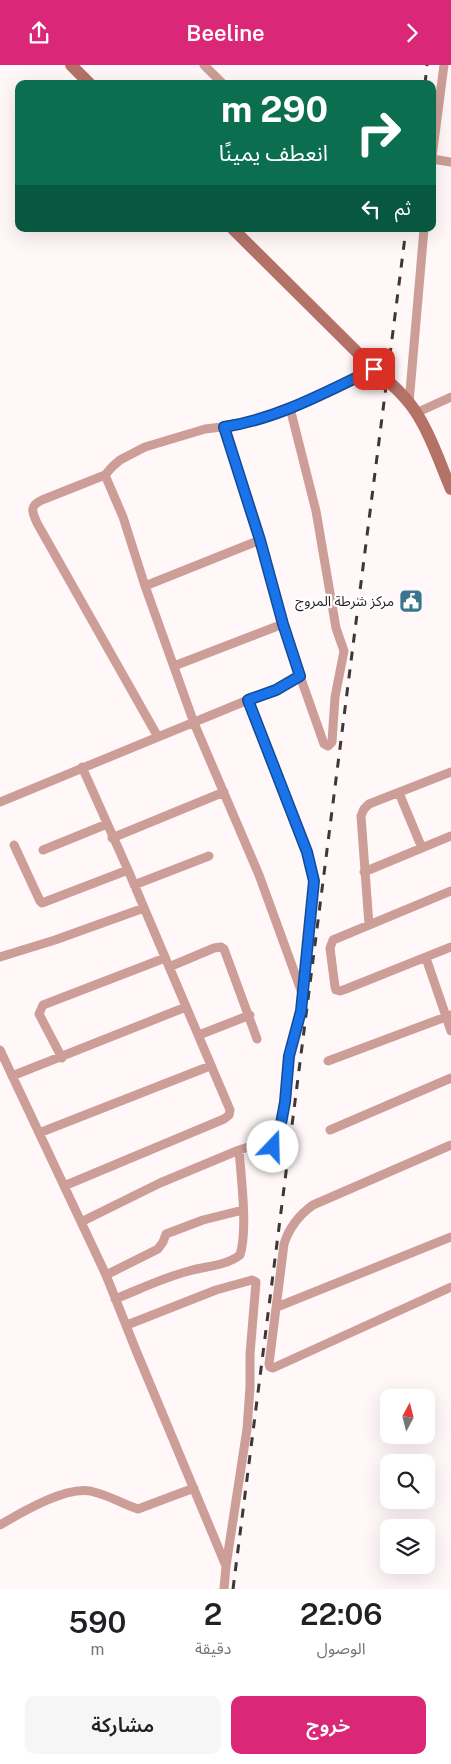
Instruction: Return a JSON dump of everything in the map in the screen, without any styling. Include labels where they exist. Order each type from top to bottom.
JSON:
[{"type":"street","points":[[72,65],[86,80]]},
{"type":"street","points":[[204,65],[219,80]]},
{"type":"street","points":[[436,127],[444,65]]},
{"type":"street","points":[[436,159],[451,162]]},
{"type":"street","points":[[236,232],[387,380],[413,408],[426,430],[451,489]]},
{"type":"street","points":[[413,408],[424,232]]},
{"type":"street","points":[[158,737],[32,513],[32,507],[35,503],[105,475],[120,460],[145,447],[190,433],[238,425],[290,408],[374,369]]},
{"type":"street","points":[[413,408],[451,397]]},
{"type":"street","points":[[224,427],[260,540],[283,624],[324,744],[328,746],[332,742],[335,697],[344,651],[336,628],[316,511],[290,408]]},
{"type":"street","points":[[105,475],[123,517],[145,586],[194,723],[259,875],[302,994]]},
{"type":"street","points":[[145,586],[260,540]]},
{"type":"street","points":[[174,666],[283,624]]},
{"type":"street","points":[[0,802],[82,767],[276,690],[300,676]]},
{"type":"street","points":[[81,1221],[160,1183],[239,1150],[258,1144],[273,1147],[277,1145],[285,1102],[289,1056],[299,1019],[314,881],[307,852],[248,700]]},
{"type":"street","points":[[64,1186],[227,1117],[230,1110],[170,967],[82,767]]},
{"type":"street","points":[[369,925],[361,816],[364,809],[369,804],[451,772]]},
{"type":"street","points":[[112,838],[224,792]]},
{"type":"street","points":[[399,793],[422,848]]},
{"type":"street","points":[[43,850],[107,824]]},
{"type":"street","points":[[364,872],[451,837]]},
{"type":"street","points":[[14,845],[42,903],[128,870]]},
{"type":"street","points":[[134,885],[209,856]]},
{"type":"street","points":[[451,891],[337,937],[331,942],[336,990],[346,989],[451,947]]},
{"type":"street","points":[[0,957],[55,940],[144,908]]},
{"type":"street","points":[[170,967],[214,948],[221,947],[226,952],[257,1039]]},
{"type":"street","points":[[62,1058],[39,1014],[44,1005],[165,958]]},
{"type":"street","points":[[426,958],[449,1016],[451,1031]]},
{"type":"street","points":[[12,1076],[62,1058],[186,1007]]},
{"type":"street","points":[[199,1035],[250,1015]]},
{"type":"street","points":[[328,1061],[449,1016]]},
{"type":"street","points":[[0,1051],[3,1062],[12,1076],[106,1275],[226,1566]]},
{"type":"street","points":[[39,1133],[210,1066]]},
{"type":"street","points":[[330,1130],[451,1078]]},
{"type":"street","points":[[451,1145],[312,1205],[302,1213],[287,1233],[284,1245],[270,1367],[273,1368],[451,1287]]},
{"type":"street","points":[[115,1299],[188,1271],[211,1267],[236,1259],[240,1255],[242,1249],[243,1210],[239,1150]]},
{"type":"street","points":[[106,1275],[158,1249],[166,1234],[203,1220],[243,1210]]},
{"type":"street","points":[[276,1307],[451,1239]]},
{"type":"street","points":[[127,1325],[216,1290],[252,1280],[256,1282],[250,1354],[247,1429],[224,1589]]},
{"type":"street","points":[[0,1525],[33,1506],[74,1491],[94,1491],[138,1509],[194,1488]]},
{"type":"railway","points":[[425,80],[427,65]]},
{"type":"railway","points":[[233,1589],[406,232]]},
{"type":"place","name":"مركز شرطة المروج","points":[[411,601]]},
{"type":"route","points":[[273,1147],[276,1147],[280,1137],[289,1056],[301,1011],[314,881],[307,852],[248,700],[276,690],[300,676],[292,655],[260,540],[224,427],[238,425],[290,408],[374,369]]}]
